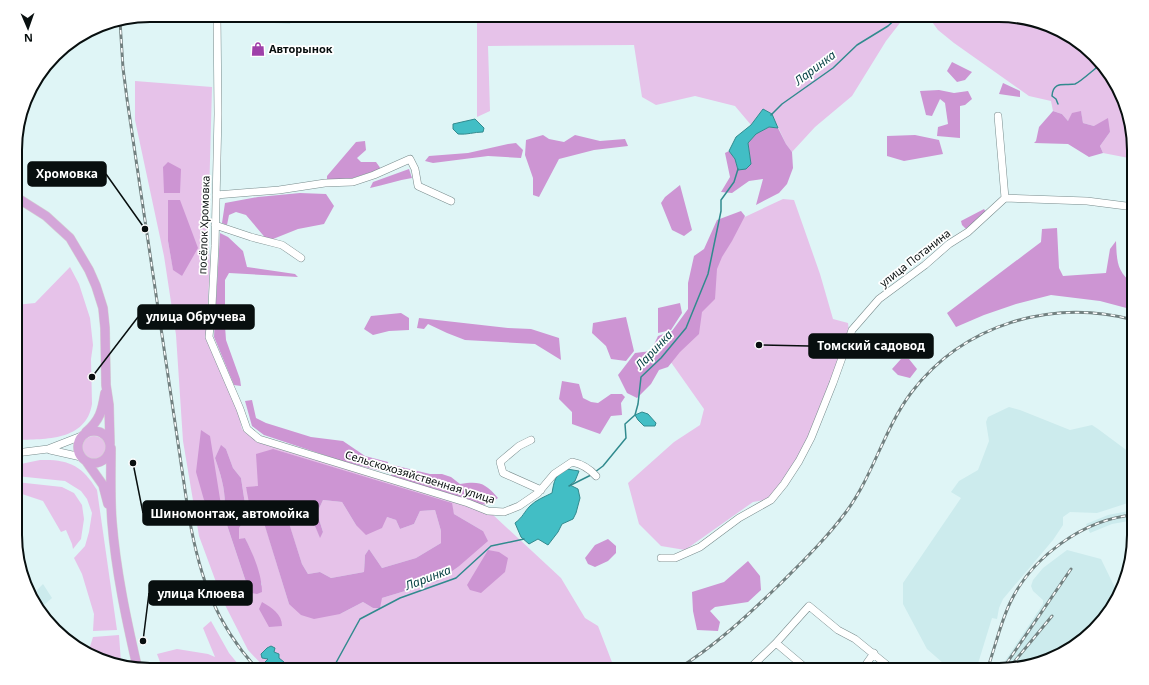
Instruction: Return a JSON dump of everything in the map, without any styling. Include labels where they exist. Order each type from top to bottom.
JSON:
[{"type":"main road","points":[[22,201],[46,216],[70,238],[89,270],[103,308],[105,328],[106,385],[109,405],[111,446],[112,520],[120,585],[136,662]]},
{"type":"main road","points":[[106,385],[100,416],[95,425],[79,441],[78,450],[103,485],[112,520]]},
{"type":"main road","points":[[84,435],[91,431],[100,432],[107,436],[111,446],[108,456],[102,462],[94,464],[84,459]]},
{"type":"street","name":"посёлок Хромовка","points":[[217,22],[218,114],[216,194],[212,306],[209,337],[240,409],[246,429]]},
{"type":"street","points":[[998,116],[1006,198],[1087,201],[1127,206]]},
{"type":"street","points":[[216,194],[279,190],[325,183],[353,182],[374,175],[410,159],[415,169],[418,186],[451,201]]},
{"type":"street","name":"улица Потанина","points":[[661,558],[675,558],[700,547],[740,518],[771,500],[784,484],[799,461],[820,416],[852,330],[879,300],[925,266],[949,244],[968,232],[1006,198]]},
{"type":"street","points":[[215,225],[251,237],[282,245],[300,258]]},
{"type":"street","name":"Сельскохозяйственная улица","points":[[246,429],[259,439],[468,503],[488,511],[504,512],[519,506],[538,493],[554,474],[572,462],[579,463],[594,473]]},
{"type":"street","points":[[22,452],[48,449],[84,435]]},
{"type":"street","points":[[531,440],[519,446],[500,462],[503,473],[541,490]]},
{"type":"street","points":[[48,449],[84,459]]},
{"type":"street","points":[[755,663],[776,643],[809,606],[838,630],[855,639],[885,663]]},
{"type":"street","points":[[776,643],[800,663]]},
{"type":"street","points":[[867,663],[874,654]]},
{"type":"shaded area","points":[[260,22],[290,22],[290,24]]},
{"type":"shaded area","points":[[477,22],[901,22],[886,41],[852,96],[815,127],[792,152],[786,144],[772,114],[763,109],[751,125],[735,106],[695,96],[656,105],[642,97],[634,45],[488,46],[490,111],[477,117]]},
{"type":"shaded area","points":[[932,22],[1016,23],[1032,26],[1048,32],[1077,48],[1101,72],[1117,101],[1123,117],[1126,133],[1127,158],[1103,153],[1100,146],[1110,132],[1083,123],[1081,112],[1068,121],[1062,114],[1053,111],[1051,101],[1029,96],[938,30]]},
{"type":"shaded area","points":[[952,62],[972,72],[965,80],[957,82],[947,71]]},
{"type":"shaded area","points":[[135,81],[212,87],[208,234],[210,264],[206,338],[237,408],[242,429],[255,440],[491,513],[561,578],[585,618],[598,626],[612,663],[260,663],[248,650],[223,601],[199,536],[183,441],[176,335],[164,256],[135,120]],"holes":[[[168,200],[182,276],[173,269],[168,241]],[[221,446],[226,449],[233,468],[241,478],[247,517],[239,528],[239,540],[245,538],[251,551],[262,585],[251,593],[224,516],[225,501],[223,487],[215,458]],[[354,474],[451,503],[454,514],[483,531],[458,567],[438,581],[382,598],[373,608],[363,602],[340,614],[289,604],[264,522],[246,488]]]},
{"type":"shaded area","points":[[1003,83],[1020,91],[1020,97],[999,94]]},
{"type":"shaded area","points":[[939,90],[954,93],[968,91],[972,99],[965,105],[960,106],[960,138],[937,136],[938,127],[948,124],[945,103],[940,99],[932,116],[926,115],[920,91]]},
{"type":"shaded area","points":[[1053,111],[1062,114],[1068,121],[1072,113],[1081,111],[1083,123],[1094,126],[1108,118],[1110,132],[1100,146],[1103,153],[1089,157],[1068,144],[1034,143],[1036,141],[1039,127]]},
{"type":"shaded area","points":[[769,127],[778,128],[792,152],[793,168],[787,184],[779,193],[756,205],[763,179],[749,181],[732,193],[721,192],[730,177],[725,153],[729,151],[735,159],[738,170],[751,164],[748,143],[756,134]]},
{"type":"shaded area","points":[[543,135],[549,139],[564,142],[575,135],[600,141],[625,139],[628,146],[594,150],[559,159],[539,197],[533,195],[533,178],[525,155],[526,140]]},
{"type":"shaded area","points":[[915,135],[939,140],[943,154],[904,161],[887,156],[887,136]]},
{"type":"shaded area","points":[[365,141],[366,150],[357,158],[361,162],[376,162],[381,169],[347,180],[327,180],[327,176],[356,142]]},
{"type":"shaded area","points":[[516,143],[523,150],[521,158],[488,156],[433,163],[425,161],[429,156],[468,153]]},
{"type":"shaded area","points":[[168,162],[181,169],[180,193],[164,193],[163,167]]},
{"type":"shaded area","points":[[409,169],[412,178],[370,188],[373,182]]},
{"type":"shaded area","points":[[680,185],[692,230],[684,236],[672,230],[661,203],[665,197]]},
{"type":"shaded area","points":[[300,193],[326,194],[334,206],[324,224],[298,229],[268,241],[246,215],[236,212],[229,215],[227,225],[222,223],[225,203],[258,197]]},
{"type":"shaded area","points":[[783,199],[794,200],[820,274],[833,319],[848,323],[849,332],[809,436],[793,466],[770,499],[753,502],[685,550],[661,546],[639,524],[628,483],[674,442],[700,425],[704,409],[668,358],[734,222]]},
{"type":"shaded area","points":[[168,200],[180,200],[198,248],[182,276],[173,270],[168,241]]},
{"type":"shaded area","points":[[984,209],[986,212],[966,229],[962,225],[961,221]]},
{"type":"shaded area","points":[[741,211],[745,216],[717,269],[715,299],[702,312],[699,334],[680,352],[668,367],[659,370],[651,384],[637,398],[627,393],[618,375],[635,353],[651,351],[658,336],[672,331],[688,309],[688,283],[694,256],[704,249],[717,220]]},
{"type":"shaded area","points":[[1057,228],[1059,268],[1063,276],[1106,273],[1110,249],[1116,241],[1117,260],[1121,270],[1127,278],[1127,308],[1100,301],[1051,295],[1016,304],[956,327],[947,313],[1041,242],[1042,229]]},
{"type":"shaded area","points":[[220,233],[228,237],[243,251],[247,267],[295,274],[298,277],[229,273],[225,280],[226,340],[240,379],[241,386],[234,385],[214,337]]},
{"type":"shaded area","points":[[70,267],[79,284],[90,318],[93,345],[91,359],[92,404],[88,416],[82,425],[73,431],[63,436],[52,438],[22,440],[22,304],[35,303]]},
{"type":"shaded area","points":[[680,303],[682,313],[671,330],[658,333],[658,308]]},
{"type":"shaded area","points":[[401,313],[409,318],[409,330],[389,331],[373,335],[364,329],[371,316]]},
{"type":"shaded area","points":[[626,317],[634,351],[626,361],[611,359],[606,346],[592,333],[593,323]]},
{"type":"shaded area","points":[[419,318],[508,328],[531,329],[559,338],[561,360],[535,344],[465,340],[428,324],[424,329],[417,328]]},
{"type":"shaded area","points":[[901,359],[909,359],[917,369],[910,378],[898,375],[892,369]]},
{"type":"shaded area","points":[[562,381],[579,384],[583,398],[591,402],[598,403],[611,394],[622,394],[625,397],[621,403],[622,415],[611,416],[600,434],[572,424],[572,412],[559,399]]},
{"type":"shaded area","points":[[252,400],[256,418],[266,423],[311,437],[343,441],[365,456],[388,462],[389,473],[345,462],[264,435],[252,426],[245,401]]},
{"type":"shaded area","points":[[1009,407],[1070,430],[1092,425],[1127,451],[1127,503],[1097,513],[1070,512],[1063,517],[1063,525],[1053,540],[1003,599],[999,608],[997,619],[992,618],[978,663],[943,663],[927,649],[903,604],[903,583],[961,498],[951,492],[959,481],[978,470],[989,441],[986,422],[988,417]]},
{"type":"shaded area","points":[[201,430],[210,436],[221,505],[218,510],[212,509],[204,500],[196,472]]},
{"type":"shaded area","points":[[94,436],[102,440],[106,448],[102,456],[94,460],[86,456],[82,448],[86,440]]},
{"type":"shaded area","points":[[221,445],[226,449],[233,468],[241,478],[247,517],[239,528],[239,539],[245,538],[256,564],[262,585],[262,592],[257,594],[251,593],[245,579],[224,516],[225,501],[223,487],[215,458]]},
{"type":"shaded area","points":[[273,449],[452,503],[454,514],[483,531],[488,541],[458,567],[438,581],[382,598],[380,608],[373,608],[363,602],[340,614],[314,619],[301,615],[289,604],[264,523],[252,519],[246,487],[258,486],[256,454]],"holes":[[[323,500],[342,502],[356,525],[366,535],[382,528],[387,517],[396,520],[400,529],[414,524],[420,511],[435,510],[441,531],[441,543],[416,558],[382,568],[369,549],[365,555],[364,572],[331,578],[320,572],[308,574],[302,564],[288,520],[295,505],[312,519],[320,538],[323,532],[317,513]]]},
{"type":"shaded area","points":[[40,460],[66,462],[80,469],[97,490],[117,630],[93,631],[94,614],[82,574],[74,558],[85,546],[89,532],[92,513],[87,499],[81,491],[65,481],[22,477],[22,464]]},
{"type":"shaded area","points":[[393,465],[430,474],[442,474],[451,477],[460,484],[482,484],[498,498],[487,505],[479,504],[391,477]]},
{"type":"shaded area","points":[[22,483],[62,487],[74,493],[82,505],[84,519],[81,539],[73,549],[66,530],[61,532],[43,501],[22,494]]},
{"type":"shaded area","points":[[323,500],[342,502],[356,525],[387,517],[396,520],[400,529],[414,524],[420,511],[435,510],[441,531],[441,543],[416,558],[382,568],[369,549],[365,555],[364,572],[331,578],[320,572],[308,574],[302,564],[288,521],[295,505],[312,519],[320,537],[323,532],[317,513]]},
{"type":"shaded area","points":[[1127,511],[1127,521],[1112,524],[1090,533],[1086,524],[1108,515]]},
{"type":"shaded area","points":[[608,539],[616,546],[616,553],[608,561],[595,567],[588,564],[585,558],[595,545]]},
{"type":"shaded area","points":[[488,550],[499,552],[508,558],[505,572],[481,593],[470,590],[467,585]]},
{"type":"shaded area","points":[[1067,550],[1101,559],[1115,588],[1101,613],[1077,637],[1056,650],[1040,656],[1024,661],[1004,663],[1043,604],[1043,600],[1033,591],[1031,586],[1033,580],[1043,568]]},
{"type":"shaded area","points":[[748,561],[760,576],[761,590],[748,602],[715,607],[710,611],[720,622],[718,631],[697,630],[693,611],[692,592],[724,582]]},
{"type":"shaded area","points":[[43,584],[52,598],[44,606],[36,592]]},
{"type":"shaded area","points":[[262,602],[273,609],[278,615],[282,622],[282,626],[269,627],[259,609]]},
{"type":"shaded area","points":[[211,621],[229,653],[237,663],[160,663],[157,654],[177,649],[208,654],[215,657],[203,628]]},
{"type":"shaded area","points":[[119,635],[121,660],[90,648],[93,637]]},
{"type":"water","points":[[763,109],[772,114],[778,128],[769,127],[756,134],[748,143],[751,164],[746,169],[738,170],[735,159],[729,151],[736,137],[751,125]]},
{"type":"water","points":[[475,119],[484,128],[483,132],[458,134],[453,129],[453,124]]},
{"type":"water","points":[[642,412],[648,414],[656,423],[655,426],[644,426],[638,420],[635,415]]},
{"type":"water","points":[[567,469],[579,471],[575,481],[570,485],[578,489],[580,498],[573,519],[562,524],[548,545],[538,539],[529,544],[521,537],[515,523],[532,504],[552,493],[554,482],[558,475]]},
{"type":"water","points":[[271,646],[275,648],[274,652],[279,654],[279,658],[284,663],[264,663],[268,659],[262,658],[261,654]]},
{"type":"waterway","name":"Ларинка","points":[[771,115],[782,104],[833,68],[857,45],[892,22]]},
{"type":"waterway","points":[[1058,104],[1056,99],[1052,96],[1053,91],[1057,86],[1075,84],[1096,67]]},
{"type":"waterway","name":"Ларинка","points":[[595,472],[603,466],[626,438],[625,424],[635,415],[638,404],[641,377],[661,358],[686,328],[708,274],[721,211],[721,200],[734,182],[738,169]]},
{"type":"waterway","name":"Ларинка","points":[[569,486],[591,475]]},
{"type":"waterway","name":"Ларинка","points":[[336,663],[360,619],[400,598],[456,578],[491,546],[524,539]]},
{"type":"railway","points":[[120,25],[127,99],[193,539],[204,580],[220,617],[231,635],[252,663]]},
{"type":"railway","points":[[687,663],[717,641],[767,597],[830,532],[846,512],[864,483],[893,422],[911,393],[932,369],[956,349],[983,334],[1011,322],[1041,315],[1072,312],[1103,314],[1127,319]]},
{"type":"railway","points":[[989,663],[1003,619],[1010,603],[1019,586],[1045,556],[1078,533],[1096,524],[1127,516]]},
{"type":"railway","points":[[1007,663],[1071,569]]},
{"type":"railway","points":[[1014,662],[1052,616]]},
{"type":"place","name":"Авторынок","points":[[258,49]]},
{"type":"place","name":"Хромовка","points":[[145,229]]},
{"type":"place","name":"Томский садовод","points":[[759,345]]},
{"type":"place","name":"улица Обручева","points":[[92,377]]},
{"type":"place","name":"Шиномонтаж, автомойка","points":[[133,463]]},
{"type":"place","name":"улица Клюева","points":[[143,641]]}]
